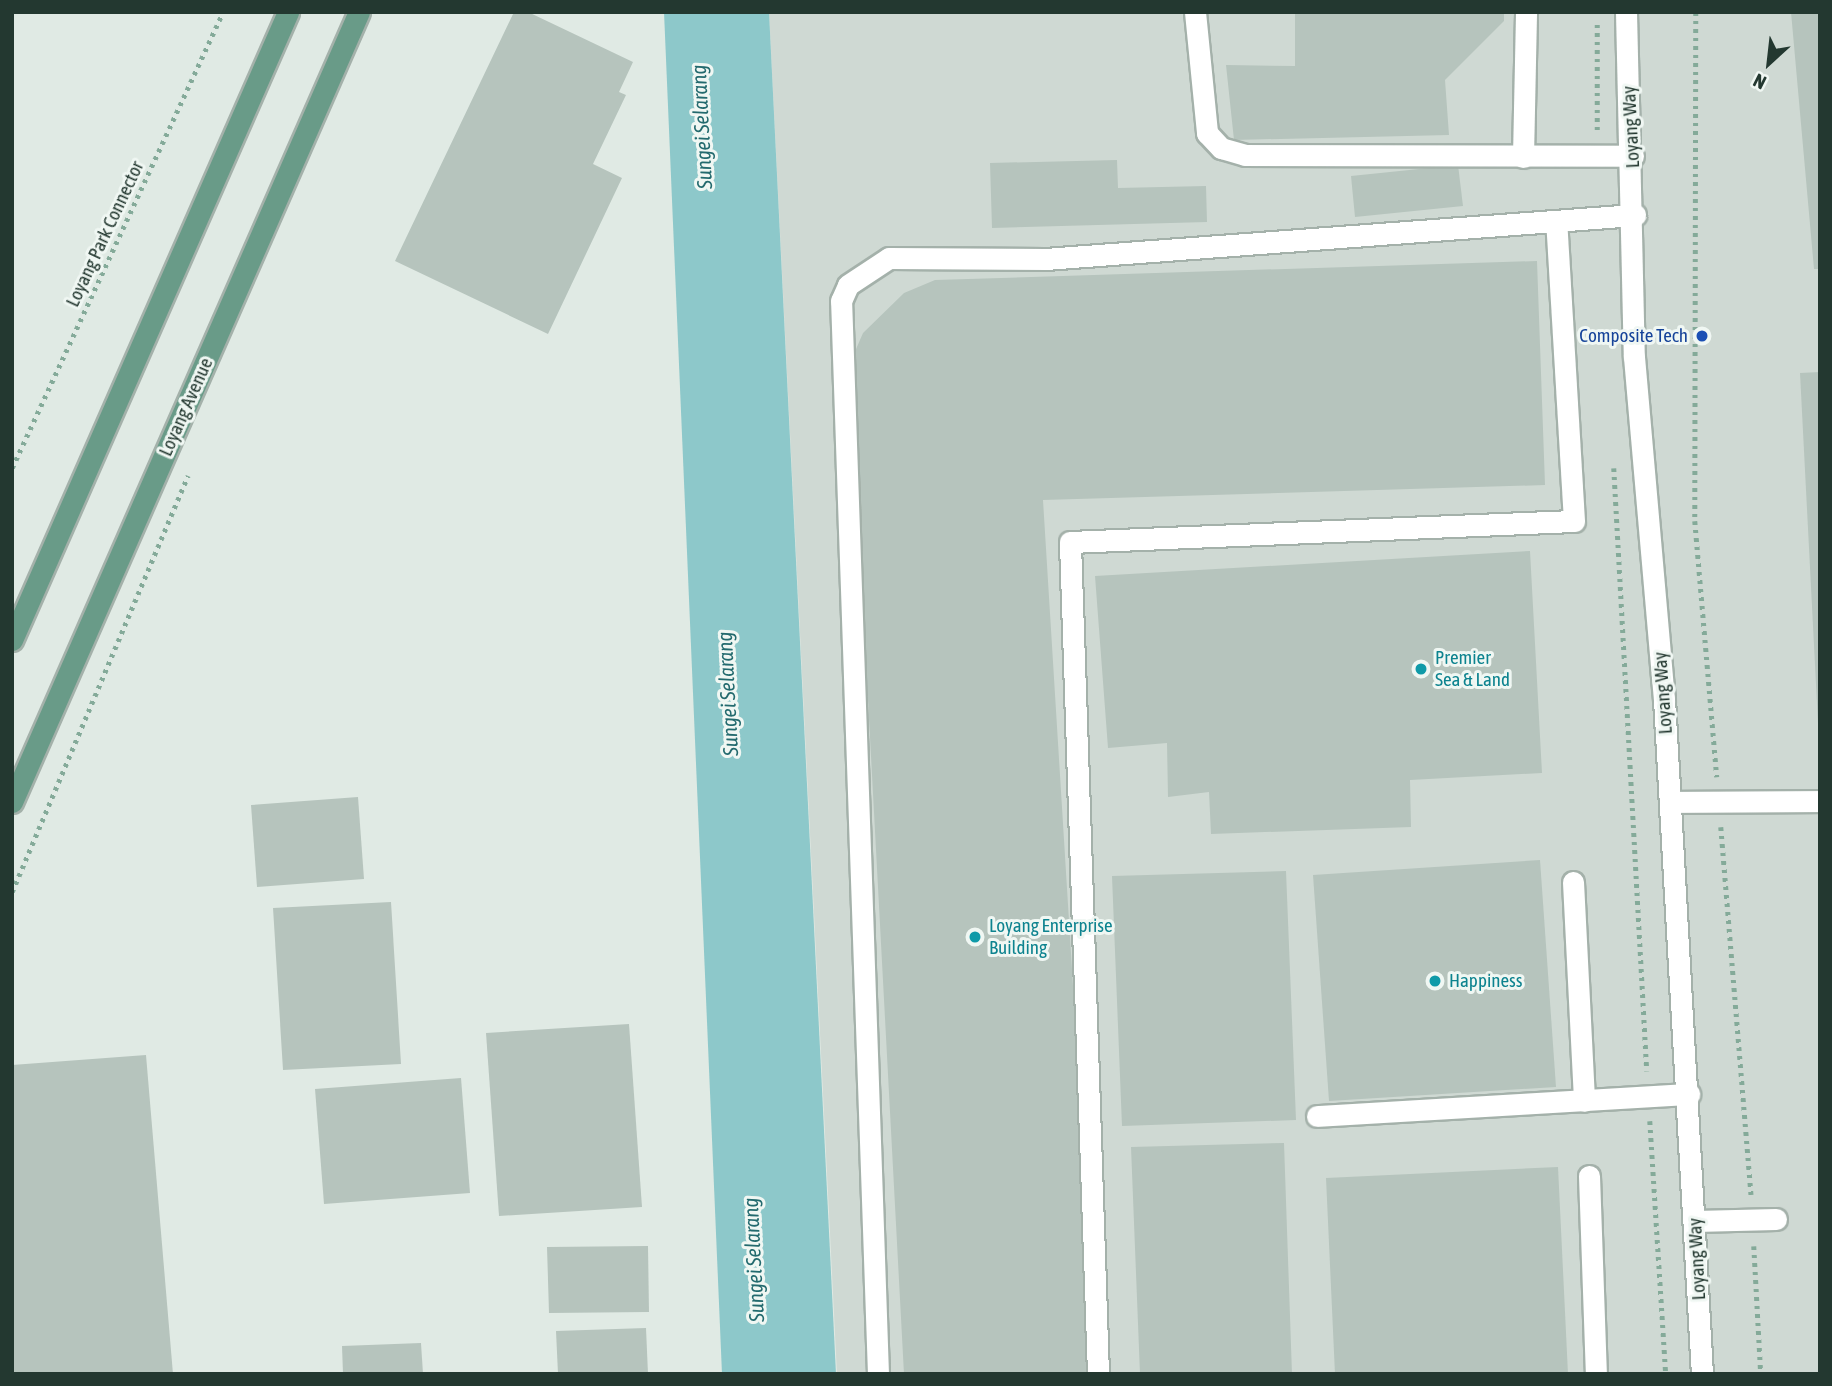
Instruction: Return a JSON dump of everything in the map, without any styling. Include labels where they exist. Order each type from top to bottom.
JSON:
[{"type":"main road","points":[[12,640],[288,12]]},
{"type":"main road","name":"Loyang Avenue","points":[[12,803],[359,12]]},
{"type":"street","points":[[1195,12],[1207,133],[1221,148],[1245,155],[1633,156]]},
{"type":"street","points":[[1522,157],[1526,12]]},
{"type":"street","name":"Loyang Way","points":[[1626,12],[1635,215],[1634,357],[1670,802],[1689,1094],[1702,1374]]},
{"type":"street","points":[[878,1374],[841,300],[848,285],[889,258],[1045,259],[1635,215]]},
{"type":"street","points":[[1098,1374],[1070,542],[1574,521],[1556,222]]},
{"type":"street","points":[[1670,802],[1820,801]]},
{"type":"street","points":[[1573,882],[1584,1101]]},
{"type":"street","points":[[1317,1116],[1689,1094]]},
{"type":"street","points":[[1589,1176],[1596,1374]]},
{"type":"street","points":[[1695,1221],[1776,1219]]},
{"type":"path","name":"Loyang Park Connector","points":[[12,468],[223,12]]},
{"type":"path","points":[[1597,12],[1597,157]]},
{"type":"path","points":[[1696,12],[1695,521],[1753,1220],[1761,1374]]},
{"type":"path","points":[[1613,454],[1666,1374]]},
{"type":"path","points":[[12,892],[190,470]]},
{"type":"shaded area","points":[[769,12],[1820,12],[1820,1374],[837,1374]]},
{"type":"water","name":"Sungei Selarang","points":[[664,12],[769,12],[836,1374],[722,1374]]},
{"type":"building","points":[[514,12],[528,12],[633,62],[619,92],[626,95],[593,164],[622,178],[548,334],[395,261]]},
{"type":"building","points":[[1295,12],[1504,12],[1504,21],[1445,80],[1449,135],[1234,140],[1226,65],[1295,66]]},
{"type":"building","points":[[1791,12],[1820,12],[1820,269],[1814,269]]},
{"type":"building","points":[[1117,160],[1118,188],[1206,186],[1207,222],[992,228],[990,163]]},
{"type":"building","points":[[1458,165],[1463,206],[1355,217],[1351,176]]},
{"type":"building","name":"Loyang Enterprise Building","points":[[1537,261],[1545,485],[1043,500],[1097,1374],[904,1374],[850,363],[863,333],[904,293],[935,280]]},
{"type":"building","points":[[1820,372],[1820,723],[1818,723],[1800,373]]},
{"type":"building","points":[[1530,551],[1542,773],[1410,780],[1411,827],[1211,834],[1209,792],[1168,797],[1167,743],[1108,748],[1095,576]]},
{"type":"building","points":[[358,797],[364,879],[257,887],[251,805]]},
{"type":"building","name":"Happiness","points":[[1540,860],[1556,1087],[1329,1101],[1313,875]]},
{"type":"building","points":[[1286,871],[1296,1120],[1122,1126],[1112,876]]},
{"type":"building","points":[[391,902],[401,1064],[283,1070],[273,908]]},
{"type":"building","points":[[629,1024],[642,1207],[499,1216],[486,1033]]},
{"type":"building","points":[[146,1055],[173,1374],[12,1374],[12,1065]]},
{"type":"building","points":[[461,1078],[470,1193],[324,1204],[315,1089]]},
{"type":"building","points":[[1284,1143],[1292,1374],[1140,1374],[1131,1147]]},
{"type":"building","points":[[1558,1167],[1568,1374],[1335,1374],[1326,1178]]},
{"type":"building","points":[[648,1246],[649,1312],[549,1313],[547,1247]]},
{"type":"building","points":[[646,1328],[648,1374],[558,1374],[556,1331]]},
{"type":"building","points":[[421,1343],[423,1374],[343,1374],[342,1346]]},
{"type":"place","name":"Composite Tech","points":[[1702,336]]},
{"type":"place","name":"Premier Sea & Land","points":[[1421,669]]},
{"type":"place","name":"Loyang Enterprise Building","points":[[975,937]]},
{"type":"place","name":"Happiness","points":[[1435,981]]}]
